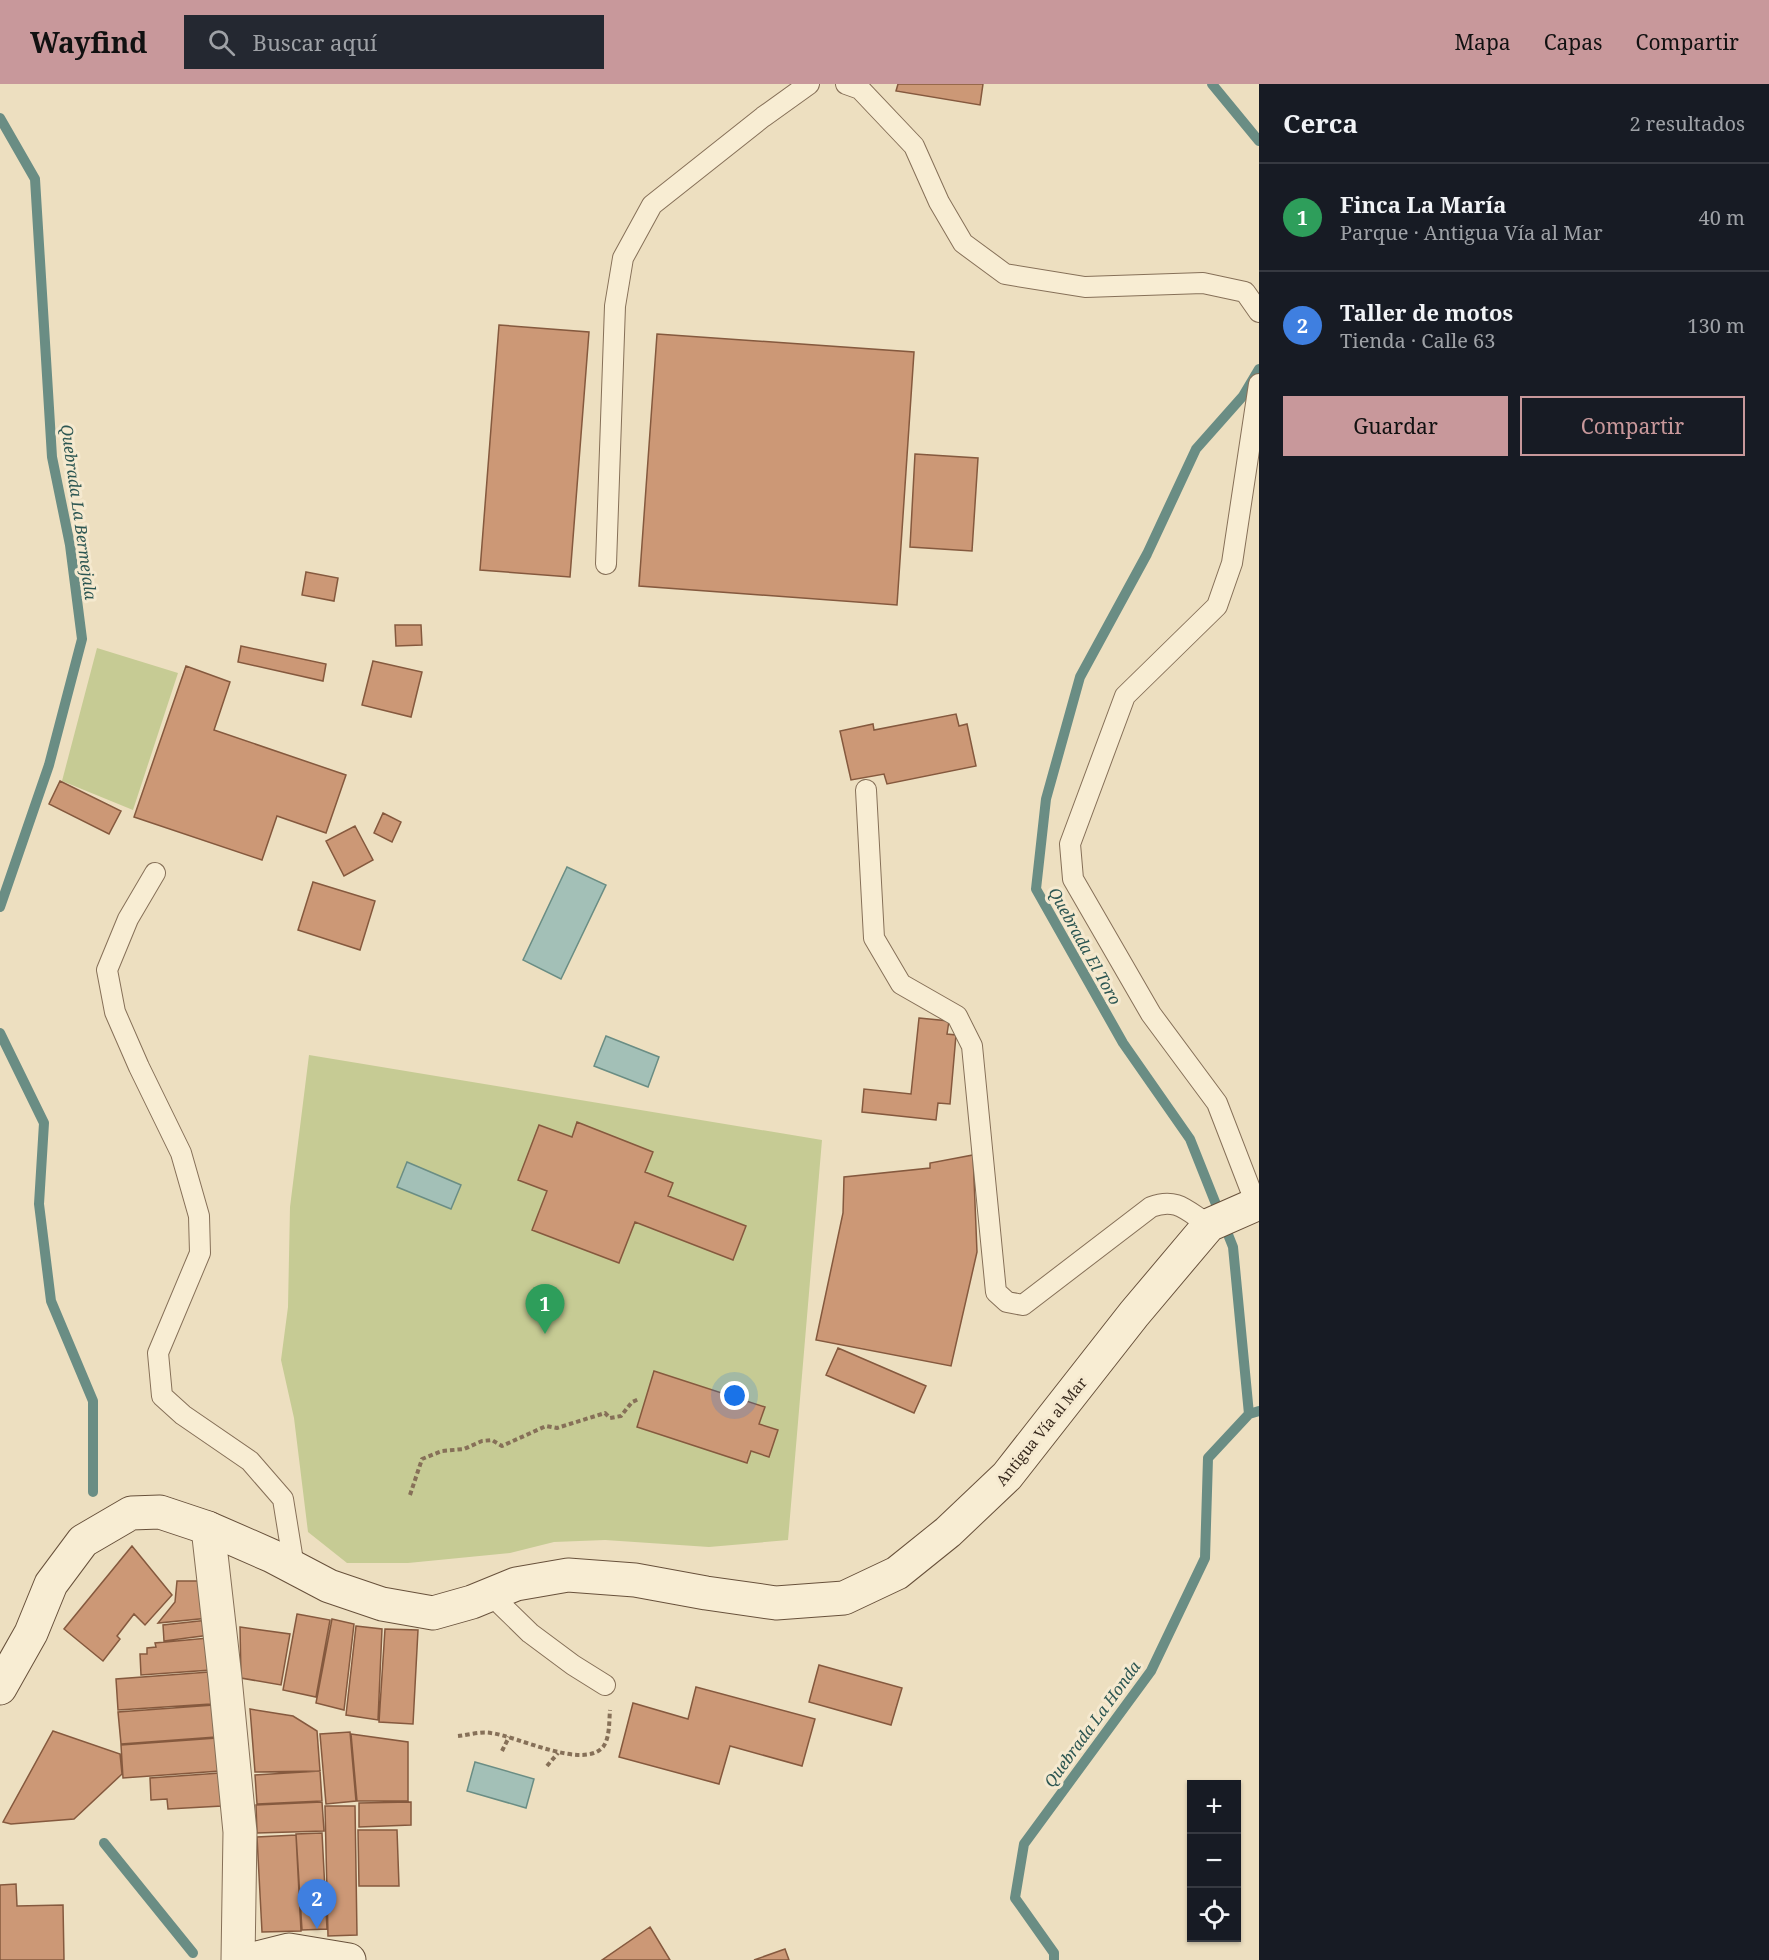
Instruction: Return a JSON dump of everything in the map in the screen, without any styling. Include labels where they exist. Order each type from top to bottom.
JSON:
[{"type":"main road","name":"Antigua Vía al Mar","points":[[294,1567],[329,1586],[382,1604],[433,1613],[472,1602],[516,1584],[568,1575],[635,1580],[776,1603],[844,1598],[897,1573],[948,1532],[1007,1476],[1164,1277],[1210,1224],[1254,1205]]},
{"type":"main road","points":[[0,1688],[31,1633],[51,1584],[83,1541],[131,1513],[160,1512],[208,1528],[294,1567]]},
{"type":"main road","points":[[208,1528],[240,1832],[238,1960]]},
{"type":"main road","points":[[249,1960],[289,1950],[350,1960]]},
{"type":"lane","points":[[606,564],[615,306],[623,258],[652,205],[763,117],[809,84]]},
{"type":"lane","points":[[846,84],[860,89],[914,146],[939,202],[963,243],[1005,274],[1085,287],[1203,283],[1245,292],[1259,312]]},
{"type":"lane","points":[[1254,1205],[1217,1103],[1151,1014],[1073,879],[1070,844],[1125,696],[1217,606],[1232,563],[1259,384]]},
{"type":"lane","points":[[866,790],[874,938],[901,984],[957,1016],[972,1046],[996,1292],[1007,1302],[1023,1305],[1151,1207],[1164,1202],[1178,1205],[1210,1224]]},
{"type":"lane","points":[[155,873],[128,919],[106,970],[116,1012],[139,1067],[182,1153],[200,1216],[200,1253],[158,1353],[162,1396],[183,1415],[250,1461],[283,1499],[294,1567]]},
{"type":"lane","points":[[490,1594],[530,1633],[573,1665],[604,1684]]},
{"type":"path","points":[[410,1495],[422,1459],[442,1451],[464,1449],[492,1440],[502,1446],[546,1426],[557,1428],[605,1413],[610,1418],[621,1416],[625,1414],[625,1410],[632,1402],[639,1399]]},
{"type":"path","points":[[458,1736],[489,1732],[558,1753],[584,1755],[595,1753],[607,1740],[611,1698],[604,1684]]},
{"type":"path","points":[[502,1751],[509,1737]]},
{"type":"path","points":[[547,1766],[558,1753]]},
{"type":"green space","points":[[97,648],[178,673],[133,810],[62,781]]},
{"type":"green space","points":[[309,1055],[822,1140],[788,1540],[709,1547],[605,1540],[554,1542],[510,1553],[408,1563],[347,1563],[308,1532],[294,1418],[281,1360],[288,1307],[290,1207]]},
{"type":"water","points":[[567,867],[606,885],[561,979],[523,960]]},
{"type":"water","points":[[606,1036],[659,1057],[648,1087],[594,1066]]},
{"type":"water","points":[[407,1162],[461,1185],[451,1209],[397,1187]]},
{"type":"water","points":[[475,1762],[534,1779],[526,1808],[467,1791]]},
{"type":"building","points":[[898,84],[983,84],[980,105],[896,91]]},
{"type":"building","points":[[499,325],[589,332],[570,577],[480,570]]},
{"type":"building","points":[[657,334],[914,352],[897,605],[639,586]]},
{"type":"building","points":[[915,454],[978,458],[972,551],[910,547]]},
{"type":"building","points":[[306,572],[338,578],[334,601],[302,595]]},
{"type":"building","points":[[395,625],[421,625],[422,645],[396,646]]},
{"type":"building","points":[[241,646],[326,664],[323,681],[238,662]]},
{"type":"building","points":[[373,661],[422,672],[411,717],[362,705]]},
{"type":"building","points":[[186,666],[230,682],[214,730],[346,775],[326,833],[277,816],[262,860],[134,817]]},
{"type":"building","points":[[956,714],[959,726],[967,724],[976,766],[887,784],[884,774],[851,780],[840,731],[873,724],[874,730]]},
{"type":"building","points":[[60,781],[121,811],[109,834],[49,804]]},
{"type":"building","points":[[383,813],[401,822],[392,842],[374,833]]},
{"type":"building","points":[[355,826],[373,860],[344,876],[326,841]]},
{"type":"building","points":[[313,882],[375,901],[360,950],[298,930]]},
{"type":"building","points":[[919,1018],[949,1021],[947,1034],[956,1035],[950,1104],[938,1103],[936,1120],[862,1112],[864,1089],[911,1094]]},
{"type":"building","points":[[577,1122],[653,1152],[645,1172],[673,1183],[668,1196],[746,1226],[733,1260],[635,1222],[619,1263],[532,1230],[547,1191],[518,1180],[539,1125],[572,1137]]},
{"type":"building","points":[[973,1155],[977,1252],[951,1366],[816,1340],[843,1213],[844,1177],[930,1168],[930,1163]]},
{"type":"building","points":[[838,1348],[926,1386],[914,1413],[826,1375]]},
{"type":"building","points":[[654,1371],[765,1407],[759,1424],[778,1430],[769,1457],[751,1451],[747,1463],[637,1427]]},
{"type":"building","points":[[132,1546],[172,1595],[145,1625],[134,1614],[117,1636],[120,1639],[103,1661],[64,1629]]},
{"type":"building","points":[[177,1581],[206,1581],[209,1618],[158,1623],[175,1602]]},
{"type":"building","points":[[297,1614],[330,1620],[316,1697],[283,1690]]},
{"type":"building","points":[[332,1619],[354,1624],[344,1710],[316,1703]]},
{"type":"building","points":[[208,1620],[210,1635],[164,1641],[163,1625]]},
{"type":"building","points":[[356,1626],[382,1629],[378,1720],[346,1715]]},
{"type":"building","points":[[240,1627],[290,1634],[281,1685],[241,1678]]},
{"type":"building","points":[[385,1629],[418,1630],[413,1724],[379,1722]]},
{"type":"building","points":[[208,1638],[211,1670],[141,1675],[140,1654],[147,1654],[147,1648],[156,1647],[155,1643]]},
{"type":"building","points":[[819,1665],[902,1688],[891,1725],[809,1702]]},
{"type":"building","points":[[209,1672],[211,1704],[118,1710],[116,1679]]},
{"type":"building","points":[[696,1687],[815,1719],[802,1766],[730,1746],[719,1784],[619,1757],[633,1703],[688,1719]]},
{"type":"building","points":[[214,1705],[216,1737],[121,1744],[118,1712]]},
{"type":"building","points":[[250,1709],[293,1716],[317,1731],[320,1771],[255,1772]]},
{"type":"building","points":[[53,1731],[120,1754],[122,1774],[74,1819],[11,1824],[3,1822]]},
{"type":"building","points":[[350,1732],[356,1801],[326,1804],[320,1734]]},
{"type":"building","points":[[351,1734],[408,1742],[408,1801],[357,1801]]},
{"type":"building","points":[[217,1738],[220,1771],[123,1778],[121,1745]]},
{"type":"building","points":[[320,1771],[322,1801],[257,1804],[255,1775]]},
{"type":"building","points":[[220,1773],[222,1806],[168,1809],[167,1799],[151,1800],[150,1778]]},
{"type":"building","points":[[322,1802],[324,1831],[257,1833],[256,1805]]},
{"type":"building","points":[[411,1802],[411,1825],[359,1827],[359,1803]]},
{"type":"building","points":[[325,1806],[355,1806],[357,1935],[328,1936]]},
{"type":"building","points":[[358,1830],[397,1830],[399,1886],[359,1886]]},
{"type":"building","points":[[322,1833],[327,1929],[302,1930],[296,1834]]},
{"type":"building","points":[[296,1835],[301,1931],[262,1932],[257,1837]]},
{"type":"building","points":[[16,1884],[17,1906],[63,1905],[64,1960],[0,1960],[0,1885]]},
{"type":"building","points":[[650,1927],[670,1960],[602,1960]]},
{"type":"building","points":[[785,1949],[789,1960],[754,1960]]},
{"type":"waterway","name":"Quebrada El Toro","points":[[1212,84],[1259,141]]},
{"type":"waterway","name":"Quebrada La Bermejala","points":[[0,118],[35,179],[52,457],[70,545],[82,639],[49,765],[0,907]]},
{"type":"waterway","name":"Quebrada El Toro","points":[[1249,1414],[1233,1247],[1190,1139],[1123,1043],[1036,889],[1046,799],[1080,677],[1147,554],[1196,449],[1243,396],[1259,369]]},
{"type":"waterway","name":"Quebrada La Bermejala","points":[[0,1033],[44,1123],[39,1204],[51,1301],[93,1401],[93,1492]]},
{"type":"waterway","name":"Quebrada La Honda","points":[[1054,1960],[1054,1953],[1015,1898],[1024,1844],[1151,1671],[1205,1558],[1208,1458],[1249,1414],[1259,1411]]},
{"type":"waterway","points":[[104,1843],[193,1953]]},
{"type":"place","name":"Finca La María","points":[[545,1334]]},
{"type":"place","name":"Taller de motos","points":[[317,1929]]}]
